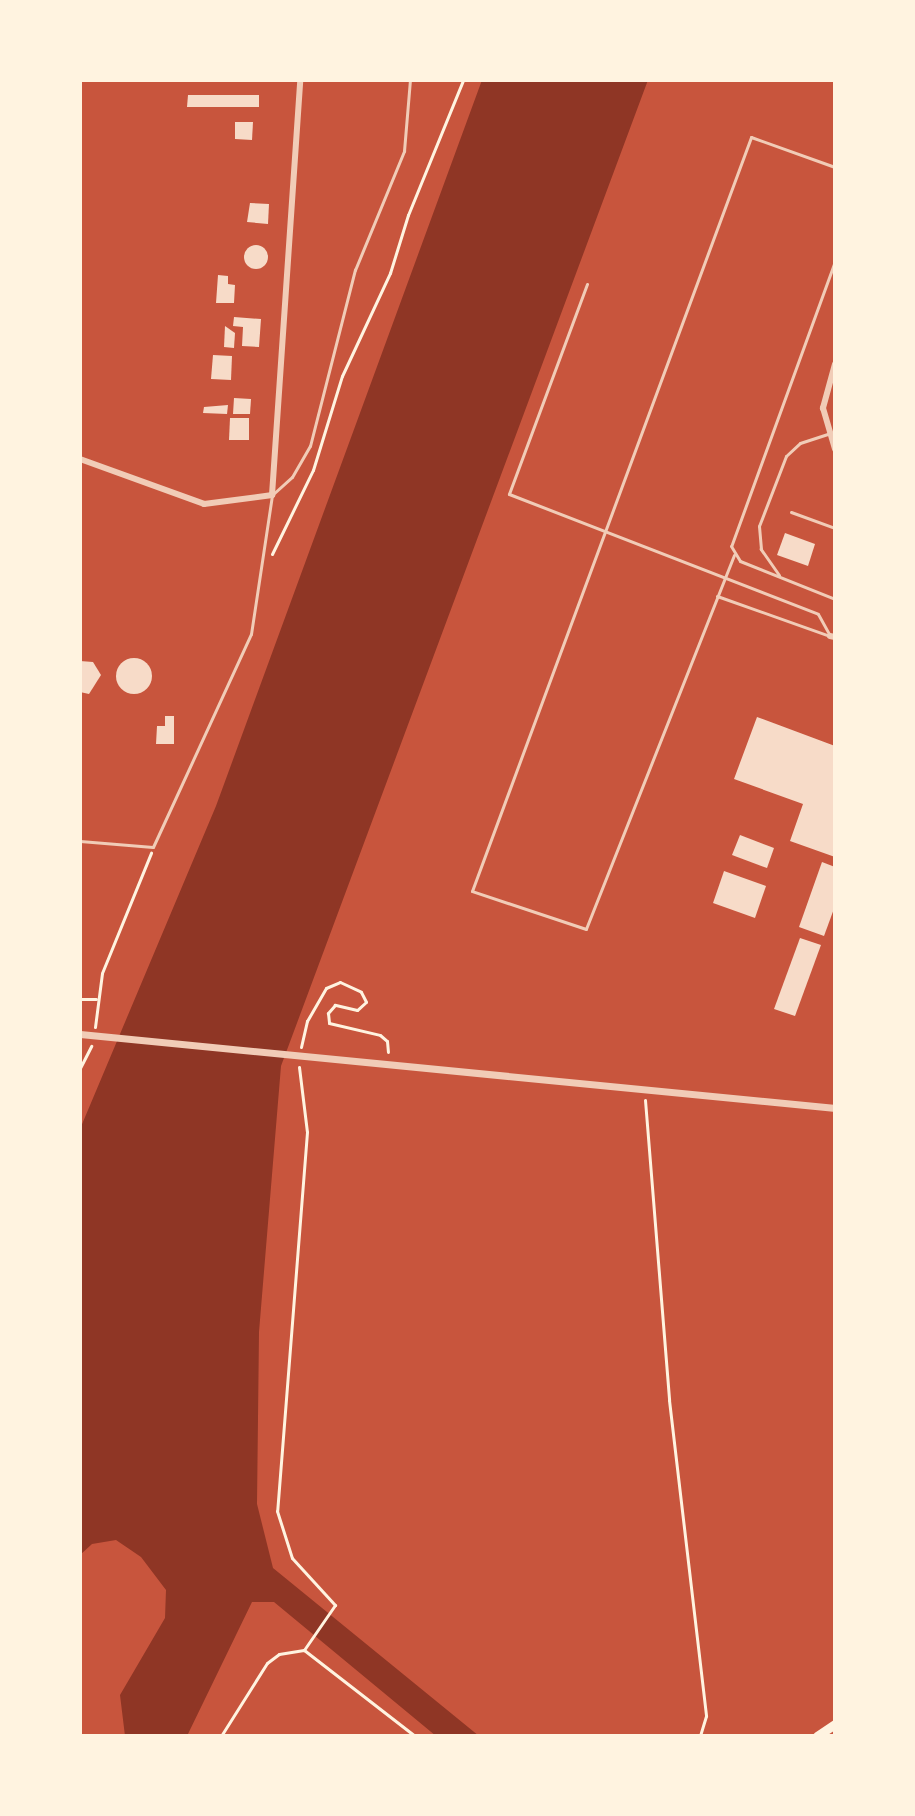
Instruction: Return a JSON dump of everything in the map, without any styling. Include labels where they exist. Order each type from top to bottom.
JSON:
[{"type":"main road","points":[[817,1736],[835,1724]]},
{"type":"street","points":[[80,459],[204,504],[272,495],[300,80]]},
{"type":"street","points":[[835,364],[824,401],[828,434],[835,449]]},
{"type":"street","points":[[80,1034],[835,1108]]},
{"type":"lane","points":[[80,841],[153,847],[251,634],[265,564],[272,495],[292,477],[310,446],[355,270],[404,151],[410,80]]},
{"type":"lane","points":[[835,167],[751,137],[472,891],[586,929],[734,555],[732,539],[835,261]]},
{"type":"lane","points":[[587,284],[509,494],[818,614],[832,636]]},
{"type":"lane","points":[[781,578],[763,555],[759,526],[786,456],[800,443],[828,434]]},
{"type":"lane","points":[[791,512],[835,528]]},
{"type":"lane","points":[[734,555],[835,599]]},
{"type":"lane","points":[[717,596],[832,636]]},
{"type":"path","points":[[265,564],[313,470],[342,376],[390,273],[408,215],[463,80]]},
{"type":"path","points":[[80,999],[96,999],[153,847]]},
{"type":"path","points":[[221,1736],[267,1663],[279,1654],[304,1650],[333,1612],[334,1599],[288,1550],[276,1497],[307,1132],[302,1042],[307,1021],[329,985],[345,982],[366,998],[360,1010],[335,1005],[328,1013],[329,1023],[380,1035],[387,1041],[387,1055]]},
{"type":"path","points":[[644,1088],[669,1400],[706,1716],[700,1736]]},
{"type":"path","points":[[304,1650],[415,1736]]},
{"type":"shaded area","points":[[482,80],[648,80],[281,1066],[259,1332],[257,1504],[273,1568],[479,1736],[436,1736],[274,1602],[252,1602],[187,1736],[125,1736],[120,1695],[165,1618],[166,1590],[141,1557],[116,1540],[92,1544],[80,1555],[80,1129],[216,806]]},
{"type":"building","points":[[188,95],[259,95],[259,107],[187,107]]},
{"type":"building","points":[[235,122],[253,122],[252,140],[235,139]]},
{"type":"building","points":[[250,203],[269,204],[268,224],[247,222]]},
{"type":"building","points":[[256,245],[267,252],[268,257],[261,268],[256,269],[245,262],[244,257],[251,246]]},
{"type":"building","points":[[218,275],[228,276],[228,284],[235,285],[234,303],[216,303]]},
{"type":"building","points":[[234,317],[261,319],[259,347],[242,346],[243,327],[233,326]]},
{"type":"building","points":[[225,326],[235,333],[234,348],[224,347]]},
{"type":"building","points":[[213,355],[232,356],[231,380],[211,379]]},
{"type":"building","points":[[234,398],[251,399],[250,414],[233,414]]},
{"type":"building","points":[[228,405],[227,414],[203,413],[204,407]]},
{"type":"building","points":[[230,418],[249,418],[249,440],[229,440]]},
{"type":"building","points":[[785,533],[815,544],[808,566],[777,555]]},
{"type":"building","points":[[134,658],[147,663],[152,676],[147,689],[134,694],[121,689],[116,676],[121,663]]},
{"type":"building","points":[[80,661],[93,662],[101,675],[89,694],[80,692]]},
{"type":"building","points":[[165,716],[174,716],[174,744],[156,744],[157,726],[165,726]]},
{"type":"building","points":[[757,717],[835,746],[835,857],[790,841],[803,804],[734,779]]},
{"type":"building","points":[[740,835],[774,848],[767,868],[732,855]]},
{"type":"building","points":[[822,862],[835,867],[835,906],[824,936],[799,927]]},
{"type":"building","points":[[724,871],[766,886],[755,918],[713,903]]},
{"type":"building","points":[[800,938],[821,945],[795,1016],[774,1009]]}]
